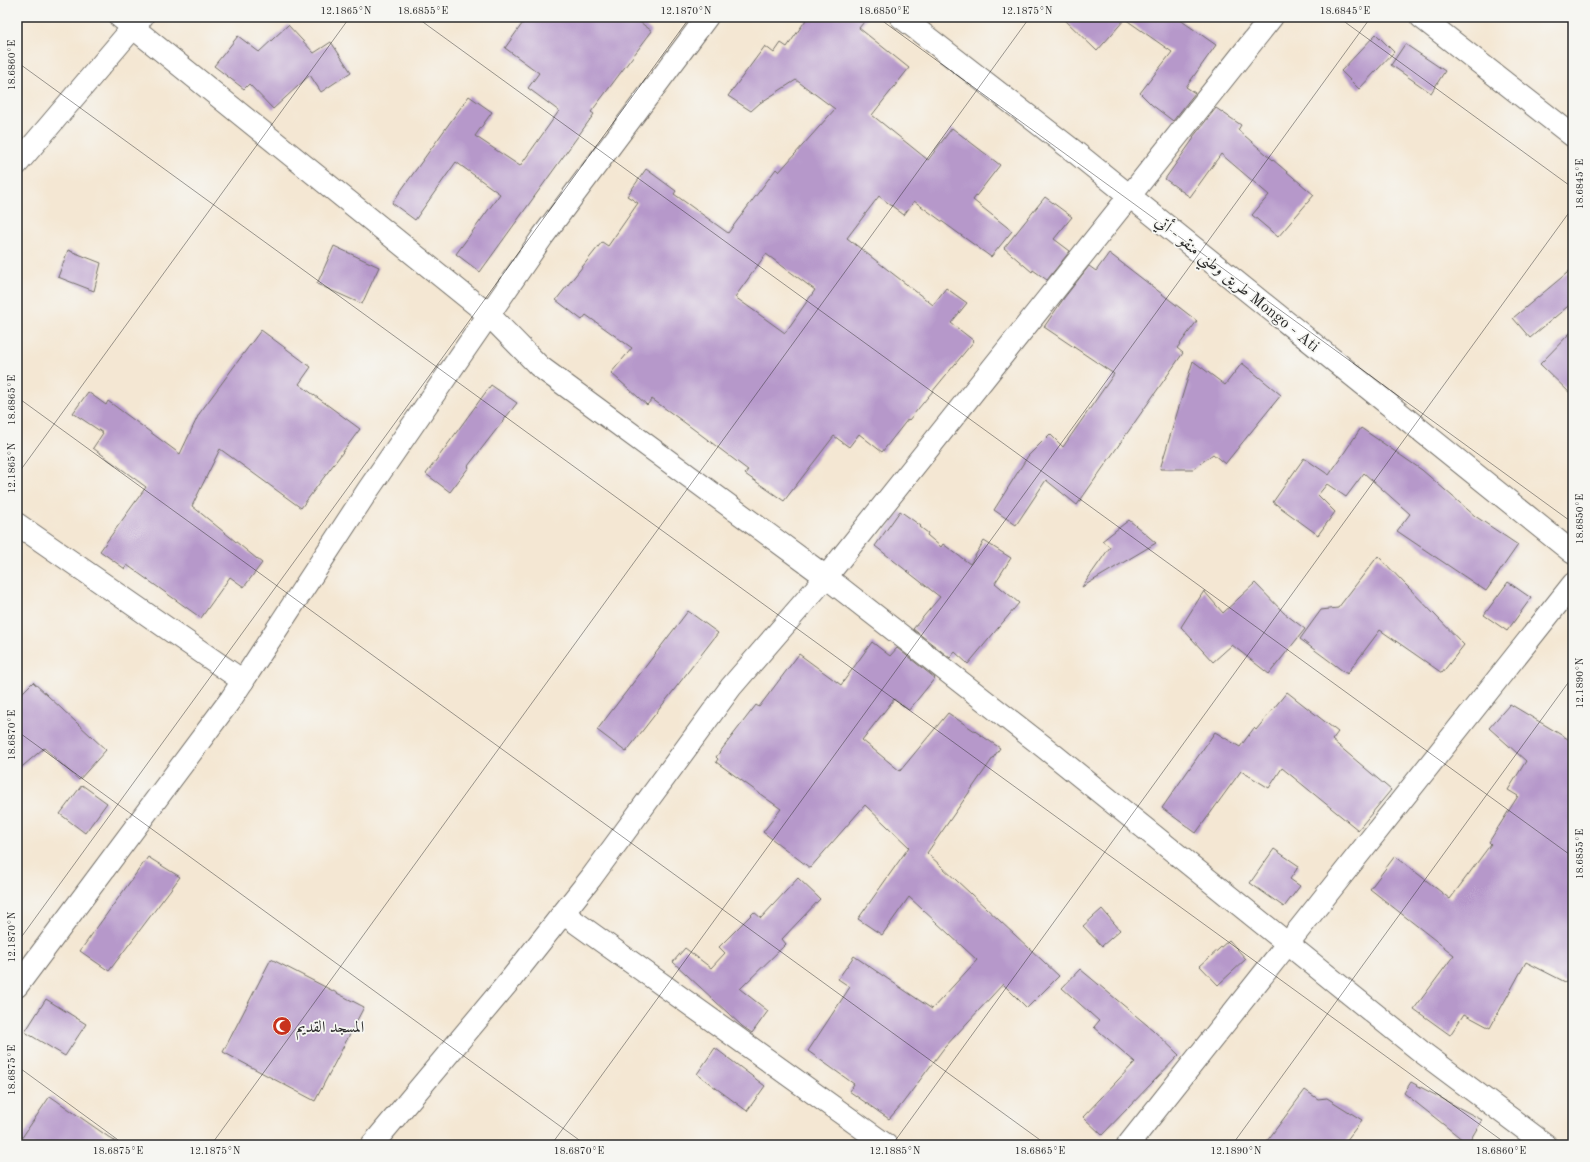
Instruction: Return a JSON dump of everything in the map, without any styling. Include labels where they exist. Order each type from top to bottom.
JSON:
[{"type":"street","points":[[17,986],[231,699],[368,490],[543,236],[707,17]]},
{"type":"street","name":"طريق وطني منقو - أتي Mongo - Ati","points":[[900,17],[1130,196],[1573,553]]},
{"type":"street","points":[[372,1145],[564,914],[730,687],[826,577],[1272,17]]},
{"type":"street","points":[[1421,17],[1573,136]]},
{"type":"street","points":[[17,164],[132,20],[489,315],[539,366],[826,577],[1044,747],[1423,1053],[1546,1145]]},
{"type":"street","points":[[17,524],[243,680]]},
{"type":"street","points":[[1128,1145],[1573,584]]},
{"type":"street","points":[[564,914],[886,1145]]},
{"type":"building","points":[[527,17],[633,17],[652,31],[591,112],[594,114],[480,272],[456,254],[500,194],[456,162],[415,220],[392,203],[469,96],[492,112],[475,136],[520,166],[559,111],[528,88],[539,73],[505,48]]},
{"type":"building","points":[[808,17],[868,17],[859,28],[909,68],[872,115],[928,160],[952,128],[1000,165],[973,200],[1012,231],[991,257],[914,201],[904,215],[879,196],[847,238],[933,305],[946,288],[967,303],[951,323],[974,341],[882,452],[859,434],[849,447],[834,436],[784,501],[745,474],[748,470],[652,399],[647,405],[611,373],[632,348],[586,315],[582,320],[556,300],[602,242],[608,246],[638,203],[627,196],[646,169],[676,191],[674,194],[728,233],[776,169],[779,172],[835,109],[796,80],[760,103],[751,111],[728,96],[765,46],[774,53],[781,43],[787,47]],"holes":[[[766,254],[815,290],[785,333],[735,297]]]},
{"type":"building","points":[[1062,17],[1176,17],[1216,45],[1186,87],[1195,93],[1173,121],[1152,105],[1140,93],[1172,52],[1125,19],[1097,51]]},
{"type":"building","points":[[288,25],[314,53],[331,42],[351,72],[321,92],[310,75],[273,109],[249,84],[244,89],[214,66],[238,36],[259,52]]},
{"type":"building","points":[[1376,34],[1394,52],[1359,89],[1341,71]]},
{"type":"building","points":[[1405,44],[1445,71],[1431,93],[1391,65]]},
{"type":"building","points":[[1216,108],[1241,125],[1238,130],[1314,195],[1278,237],[1252,215],[1269,195],[1221,154],[1190,197],[1165,179],[1194,138],[1193,137]]},
{"type":"building","points":[[1045,197],[1072,217],[1054,239],[1070,251],[1047,280],[1033,270],[1032,272],[1004,248]]},
{"type":"building","points":[[334,246],[379,267],[362,304],[317,284]]},
{"type":"building","points":[[68,250],[101,263],[94,291],[58,277]]},
{"type":"building","points":[[1109,253],[1197,321],[1177,348],[1183,353],[1077,505],[1046,480],[1016,525],[994,510],[1028,456],[1050,434],[1063,447],[1114,374],[1044,327],[1089,266],[1096,271]]},
{"type":"building","points":[[1573,268],[1573,302],[1530,338],[1513,318]]},
{"type":"building","points":[[261,330],[311,367],[299,384],[360,429],[301,508],[220,449],[192,506],[262,563],[244,587],[230,577],[201,618],[127,565],[125,569],[100,551],[146,487],[93,448],[103,433],[73,413],[88,392],[106,405],[108,401],[180,454],[199,414]]},
{"type":"building","points":[[1573,330],[1573,396],[1540,364]]},
{"type":"building","points":[[1193,361],[1225,385],[1242,363],[1281,395],[1225,464],[1213,454],[1193,469],[1160,469]]},
{"type":"building","points":[[491,385],[517,403],[468,466],[469,467],[450,492],[426,474]]},
{"type":"building","points":[[1361,428],[1422,470],[1475,516],[1518,545],[1486,591],[1397,531],[1410,514],[1364,473],[1346,497],[1327,484],[1318,495],[1335,512],[1318,535],[1273,502],[1304,458],[1329,475]]},
{"type":"building","points":[[900,511],[921,526],[920,527],[928,533],[927,535],[941,547],[943,544],[970,564],[984,541],[1011,558],[995,583],[1019,603],[968,664],[955,652],[950,658],[913,629],[940,597],[875,546]]},
{"type":"building","points":[[1129,520],[1156,543],[1082,587],[1110,547],[1102,541]]},
{"type":"building","points":[[1378,556],[1464,645],[1442,673],[1380,630],[1347,674],[1300,639],[1321,610],[1338,608]]},
{"type":"building","points":[[1508,582],[1531,598],[1507,631],[1484,615]]},
{"type":"building","points":[[1255,583],[1284,613],[1305,629],[1269,674],[1232,645],[1213,662],[1181,627],[1204,591],[1223,613]]},
{"type":"building","points":[[688,611],[718,633],[626,752],[597,730]]},
{"type":"building","points":[[872,642],[890,656],[897,648],[935,678],[909,710],[894,699],[862,740],[900,771],[948,713],[1000,748],[927,853],[1059,976],[1027,1008],[1003,984],[944,1048],[889,1119],[849,1091],[854,1084],[808,1051],[850,987],[838,979],[854,956],[932,1009],[977,960],[909,897],[882,935],[858,919],[909,847],[865,805],[810,868],[763,832],[781,809],[716,762],[718,759],[716,757],[756,705],[759,707],[799,654],[841,685]]},
{"type":"building","points":[[33,682],[106,750],[79,780],[44,748],[17,771],[17,698]]},
{"type":"building","points":[[1287,692],[1338,732],[1332,740],[1391,790],[1358,830],[1282,768],[1269,788],[1241,771],[1196,833],[1162,808],[1215,732],[1240,747],[1254,728],[1256,730]]},
{"type":"building","points":[[1510,704],[1573,742],[1573,986],[1526,962],[1490,1028],[1464,1014],[1450,1035],[1414,1009],[1454,955],[1370,889],[1395,856],[1450,899],[1491,844],[1489,842],[1518,796],[1508,790],[1526,761],[1489,728]]},
{"type":"building","points":[[82,785],[107,803],[85,833],[60,814]]},
{"type":"building","points":[[1274,849],[1299,866],[1290,879],[1300,886],[1284,907],[1250,883]]},
{"type":"building","points":[[148,857],[180,877],[109,971],[80,951]]},
{"type":"building","points":[[798,878],[820,899],[782,939],[786,944],[740,989],[768,1011],[752,1033],[742,1026],[673,962],[685,948],[711,968],[725,953],[719,947],[754,912],[761,918]]},
{"type":"building","points":[[1102,909],[1120,930],[1102,946],[1083,926]]},
{"type":"building","points":[[1229,940],[1246,959],[1218,985],[1200,966]]},
{"type":"building","points":[[271,959],[364,1007],[315,1101],[223,1052]]},
{"type":"building","points":[[1080,969],[1153,1030],[1179,1055],[1102,1135],[1083,1117],[1135,1062],[1094,1027],[1099,1021],[1062,988]]},
{"type":"building","points":[[46,999],[86,1024],[65,1056],[25,1032]]},
{"type":"building","points":[[715,1048],[765,1086],[747,1111],[697,1074]]},
{"type":"building","points":[[1411,1082],[1482,1120],[1468,1144],[1404,1093]]},
{"type":"building","points":[[1305,1090],[1318,1099],[1327,1098],[1362,1120],[1343,1145],[1264,1145]]},
{"type":"building","points":[[50,1096],[120,1145],[17,1145]]},
{"type":"place","name":"المسجد القديم","points":[[282,1026]]}]
